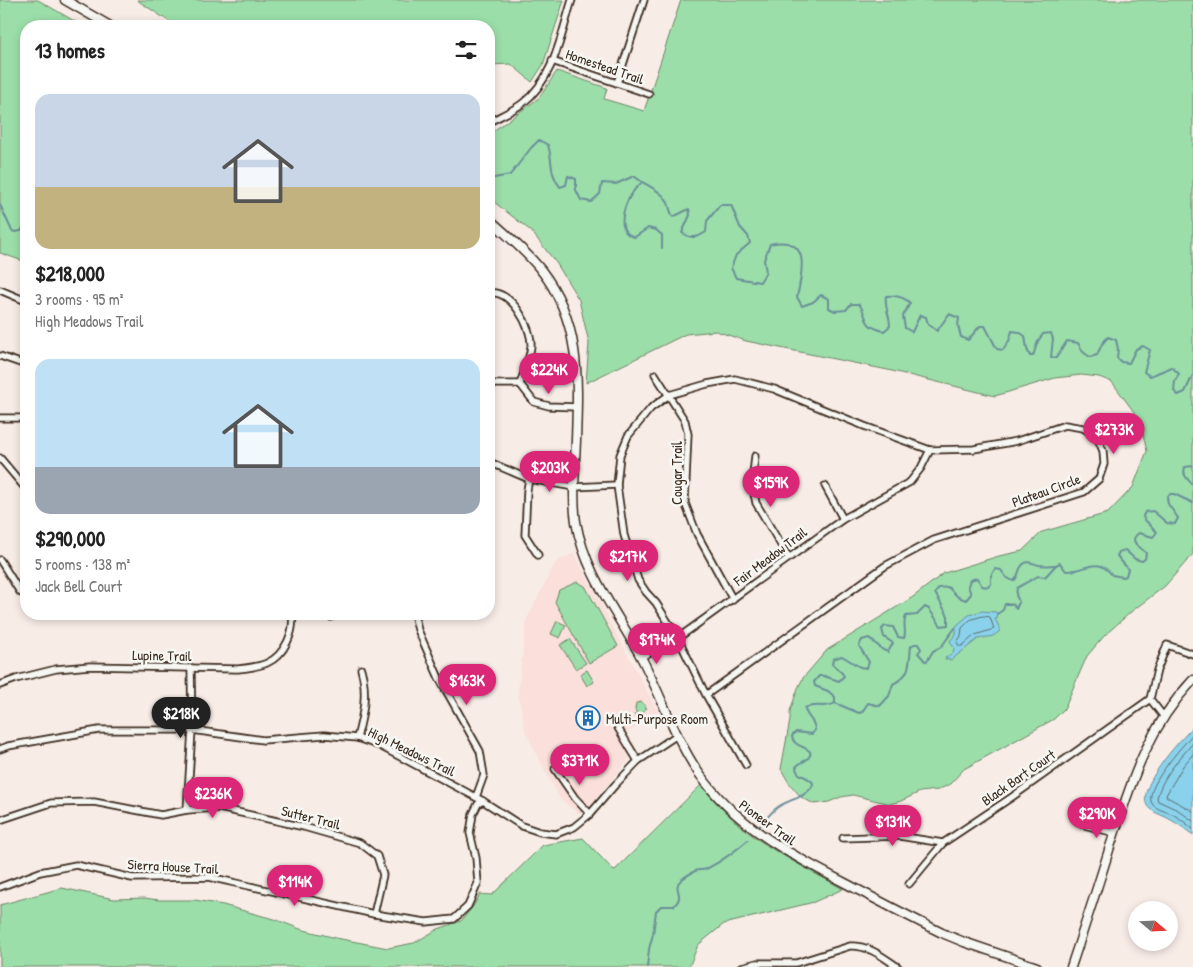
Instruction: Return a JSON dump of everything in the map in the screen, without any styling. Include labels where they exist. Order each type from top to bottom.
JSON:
[{"type":"main road","points":[[65,0],[100,20]]},
{"type":"main road","name":"Pioneer Trail","points":[[495,225],[529,256],[540,269],[556,293],[569,325],[575,354],[577,408],[574,486],[576,522],[587,562],[610,607],[641,658],[677,735],[691,760],[713,792],[748,826],[776,846],[809,864],[942,933],[1036,967]]},
{"type":"main road","points":[[1071,967],[1143,754],[1164,717],[1193,680]]},
{"type":"street","points":[[495,119],[521,105],[533,95],[545,79],[572,0]]},
{"type":"street","points":[[617,83],[644,0]]},
{"type":"street","name":"Homestead Trail","points":[[552,61],[649,94]]},
{"type":"street","points":[[0,290],[20,298]]},
{"type":"street","points":[[495,294],[500,294],[508,299],[517,309],[531,332],[531,347],[520,384]]},
{"type":"street","points":[[0,356],[20,363]]},
{"type":"street","name":"Cougar Trail","points":[[656,374],[686,421],[688,434],[685,503],[697,534],[733,600]]},
{"type":"street","name":"Plateau Circle","points":[[669,395],[707,384],[735,379],[774,388],[864,426],[930,450],[974,449],[1017,441],[1065,425],[1083,428],[1097,437],[1103,451],[1104,464],[1099,479],[1084,492],[934,540],[885,566],[706,695]]},
{"type":"street","points":[[495,384],[520,384]]},
{"type":"street","points":[[520,384],[534,402],[549,406],[577,408]]},
{"type":"street","points":[[669,395],[651,408],[628,436],[620,456],[617,485],[624,535],[638,580],[656,603],[678,638],[706,695],[746,766]]},
{"type":"street","points":[[0,418],[20,418]]},
{"type":"street","name":"Fair Meadow Trail","points":[[641,658],[678,638],[843,519],[910,482],[921,468],[930,450]]},
{"type":"street","points":[[755,456],[752,484],[756,503],[788,557]]},
{"type":"street","points":[[0,458],[20,481]]},
{"type":"street","points":[[495,465],[529,479],[574,486],[617,485]]},
{"type":"street","points":[[529,479],[526,535],[538,555]]},
{"type":"street","points":[[826,486],[843,519]]},
{"type":"street","points":[[0,560],[20,592]]},
{"type":"street","name":"Lupine Trail","points":[[0,684],[16,678],[56,669],[90,666],[237,669],[270,662],[279,654],[291,633],[293,620]]},
{"type":"street","points":[[416,620],[439,678],[480,751],[484,775],[476,797]]},
{"type":"street","points":[[1164,717],[1150,699],[1157,670],[1166,646],[1193,654]]},
{"type":"street","points":[[187,810],[192,730],[191,668]]},
{"type":"street","points":[[357,738],[364,712],[364,680],[361,669]]},
{"type":"street","name":"Black Bart Court","points":[[909,884],[943,843],[1012,798],[1150,699]]},
{"type":"street","points":[[618,728],[638,761]]},
{"type":"street","name":"High Meadows Trail","points":[[0,749],[99,730],[192,730],[263,740],[324,735],[357,738],[380,746],[476,797],[522,826],[540,832],[556,834],[574,826],[590,814],[615,784],[638,761],[677,735]]},
{"type":"street","points":[[555,769],[590,814]]},
{"type":"street","name":"Sierra House Trail","points":[[0,887],[40,872],[76,865],[132,878],[208,877],[374,914],[426,922],[454,919],[468,906],[478,883],[476,858],[470,833],[473,814],[478,804],[483,801]]},
{"type":"street","name":"Sutter Trail","points":[[0,820],[51,803],[94,802],[161,815],[187,810],[219,808],[304,828],[360,843],[377,856],[383,875],[374,914]]},
{"type":"street","points":[[1084,825],[1115,833]]},
{"type":"street","points":[[843,838],[899,836],[943,843]]},
{"type":"street","points":[[741,967],[757,962],[796,963],[850,946],[858,946],[876,952],[898,967]]},
{"type":"shaded area","points":[[574,553],[658,712],[627,733],[636,748],[594,801],[579,814],[560,799],[546,773],[525,730],[518,691],[527,619],[556,562]]},
{"type":"green space","points":[[0,0],[38,0],[73,20],[20,20],[20,260],[0,253]]},
{"type":"green space","points":[[137,0],[564,0],[543,65],[532,82],[511,64],[495,65],[495,20],[167,20]]},
{"type":"green space","points":[[681,0],[1193,0],[1193,554],[1165,586],[1132,611],[1105,635],[1087,656],[1064,709],[1054,719],[964,769],[950,784],[938,790],[920,792],[890,804],[853,795],[814,804],[801,797],[789,783],[781,769],[790,711],[803,678],[827,650],[913,597],[944,573],[1022,551],[1042,532],[1108,513],[1133,487],[1147,451],[1142,430],[1134,412],[1112,382],[1099,377],[1081,375],[1055,378],[995,396],[888,370],[746,341],[716,331],[686,334],[586,383],[589,343],[579,300],[557,264],[531,231],[495,203],[495,130],[539,98],[557,71],[607,88],[604,99],[644,111]]},
{"type":"green space","points":[[577,582],[585,586],[618,646],[589,663],[555,602],[559,590]]},
{"type":"green space","points":[[557,621],[566,625],[560,638],[551,634]]},
{"type":"green space","points":[[570,639],[586,663],[576,669],[560,645]]},
{"type":"green space","points":[[587,670],[594,682],[587,686],[580,674]]},
{"type":"green space","points":[[642,702],[646,707],[643,714],[636,717],[634,715],[637,713],[635,710],[636,703]]},
{"type":"green space","points":[[701,785],[727,814],[756,838],[780,854],[843,889],[814,902],[724,924],[698,945],[689,967],[0,967],[0,905],[62,888],[114,899],[195,900],[223,905],[277,920],[300,929],[388,948],[414,943],[438,929],[461,921],[480,894],[492,895],[543,845],[583,838],[614,871]]},
{"type":"water","points":[[982,611],[996,612],[998,618],[995,619],[1000,631],[993,636],[978,639],[951,660],[945,659],[953,653],[954,648],[950,641],[956,634],[956,626],[969,615]]},
{"type":"water","points":[[1193,727],[1193,835],[1174,822],[1152,811],[1146,801],[1147,791],[1160,766]]},
{"type":"waterway","points":[[495,178],[510,175],[539,140],[548,145],[554,177],[560,187],[566,185],[568,176],[576,179],[576,190],[581,200],[591,202],[600,194],[602,183],[616,184],[634,176],[667,200],[673,217],[689,209],[690,215],[682,233],[694,237],[706,232],[707,221],[720,205],[731,205],[740,227],[748,236],[750,243],[736,255],[731,268],[736,278],[760,282],[766,272],[764,260],[770,244],[783,243],[792,245],[798,250],[801,257],[802,266],[797,297],[802,306],[813,302],[821,295],[829,299],[829,308],[835,311],[846,310],[851,304],[859,304],[868,324],[884,331],[890,326],[886,296],[902,297],[910,303],[903,316],[905,328],[912,332],[920,315],[926,317],[928,324],[937,331],[949,314],[959,318],[958,326],[961,337],[968,340],[980,326],[985,326],[997,349],[1003,350],[1009,341],[1012,331],[1019,332],[1025,336],[1030,356],[1033,356],[1038,341],[1043,334],[1051,333],[1053,339],[1051,357],[1056,358],[1067,341],[1078,343],[1083,352],[1090,357],[1097,355],[1108,337],[1116,340],[1117,358],[1121,362],[1129,363],[1136,349],[1143,346],[1150,350],[1144,372],[1150,376],[1172,367],[1179,374],[1175,381],[1174,391],[1178,395],[1185,392],[1193,375]]},
{"type":"waterway","points":[[641,183],[630,197],[624,210],[623,224],[625,230],[635,237],[648,228],[656,230],[662,235],[662,248]]},
{"type":"waterway","points":[[0,205],[12,231],[20,231]]},
{"type":"waterway","points":[[1193,466],[1185,467],[1184,470],[1186,477],[1193,485]]},
{"type":"waterway","points":[[997,614],[1003,610],[1005,604],[1013,604],[1016,609],[1019,602],[1016,595],[1017,588],[1038,576],[1045,577],[1060,563],[1066,571],[1096,565],[1106,569],[1112,575],[1126,576],[1128,569],[1117,556],[1119,552],[1125,550],[1135,559],[1142,561],[1145,559],[1146,553],[1136,544],[1134,539],[1139,533],[1153,537],[1157,532],[1144,519],[1145,512],[1153,511],[1167,523],[1175,524],[1178,518],[1168,504],[1167,497],[1170,494],[1174,494],[1193,503]]},
{"type":"waterway","points":[[759,827],[778,807],[805,794],[812,787],[813,783],[811,780],[798,773],[796,767],[807,759],[810,752],[796,743],[792,736],[796,732],[812,734],[815,730],[805,708],[828,706],[835,703],[835,697],[828,691],[815,686],[814,682],[819,676],[839,681],[844,676],[832,664],[833,659],[842,656],[860,667],[867,668],[869,662],[859,646],[862,640],[869,638],[888,652],[893,643],[884,637],[882,629],[885,626],[893,627],[898,637],[904,638],[906,616],[917,615],[925,607],[929,609],[941,626],[948,625],[948,616],[935,593],[939,588],[948,587],[958,597],[966,600],[971,594],[968,586],[970,580],[977,578],[982,586],[988,587],[991,584],[991,576],[995,569],[1001,570],[1006,577],[1013,581],[1025,563],[1056,565]]},
{"type":"waterway","points":[[835,703],[859,713],[862,712],[868,703],[880,706],[889,696],[893,684],[899,681],[906,673],[911,646],[918,644],[921,649],[918,653],[927,661],[933,651],[941,647],[955,628]]},
{"type":"waterway","points":[[647,967],[656,911],[661,906],[674,906],[678,902],[678,886],[682,879],[696,870],[705,870],[717,863],[748,840]]},
{"type":"place","name":"Multi-Purpose Room","points":[[588,718]]}]
